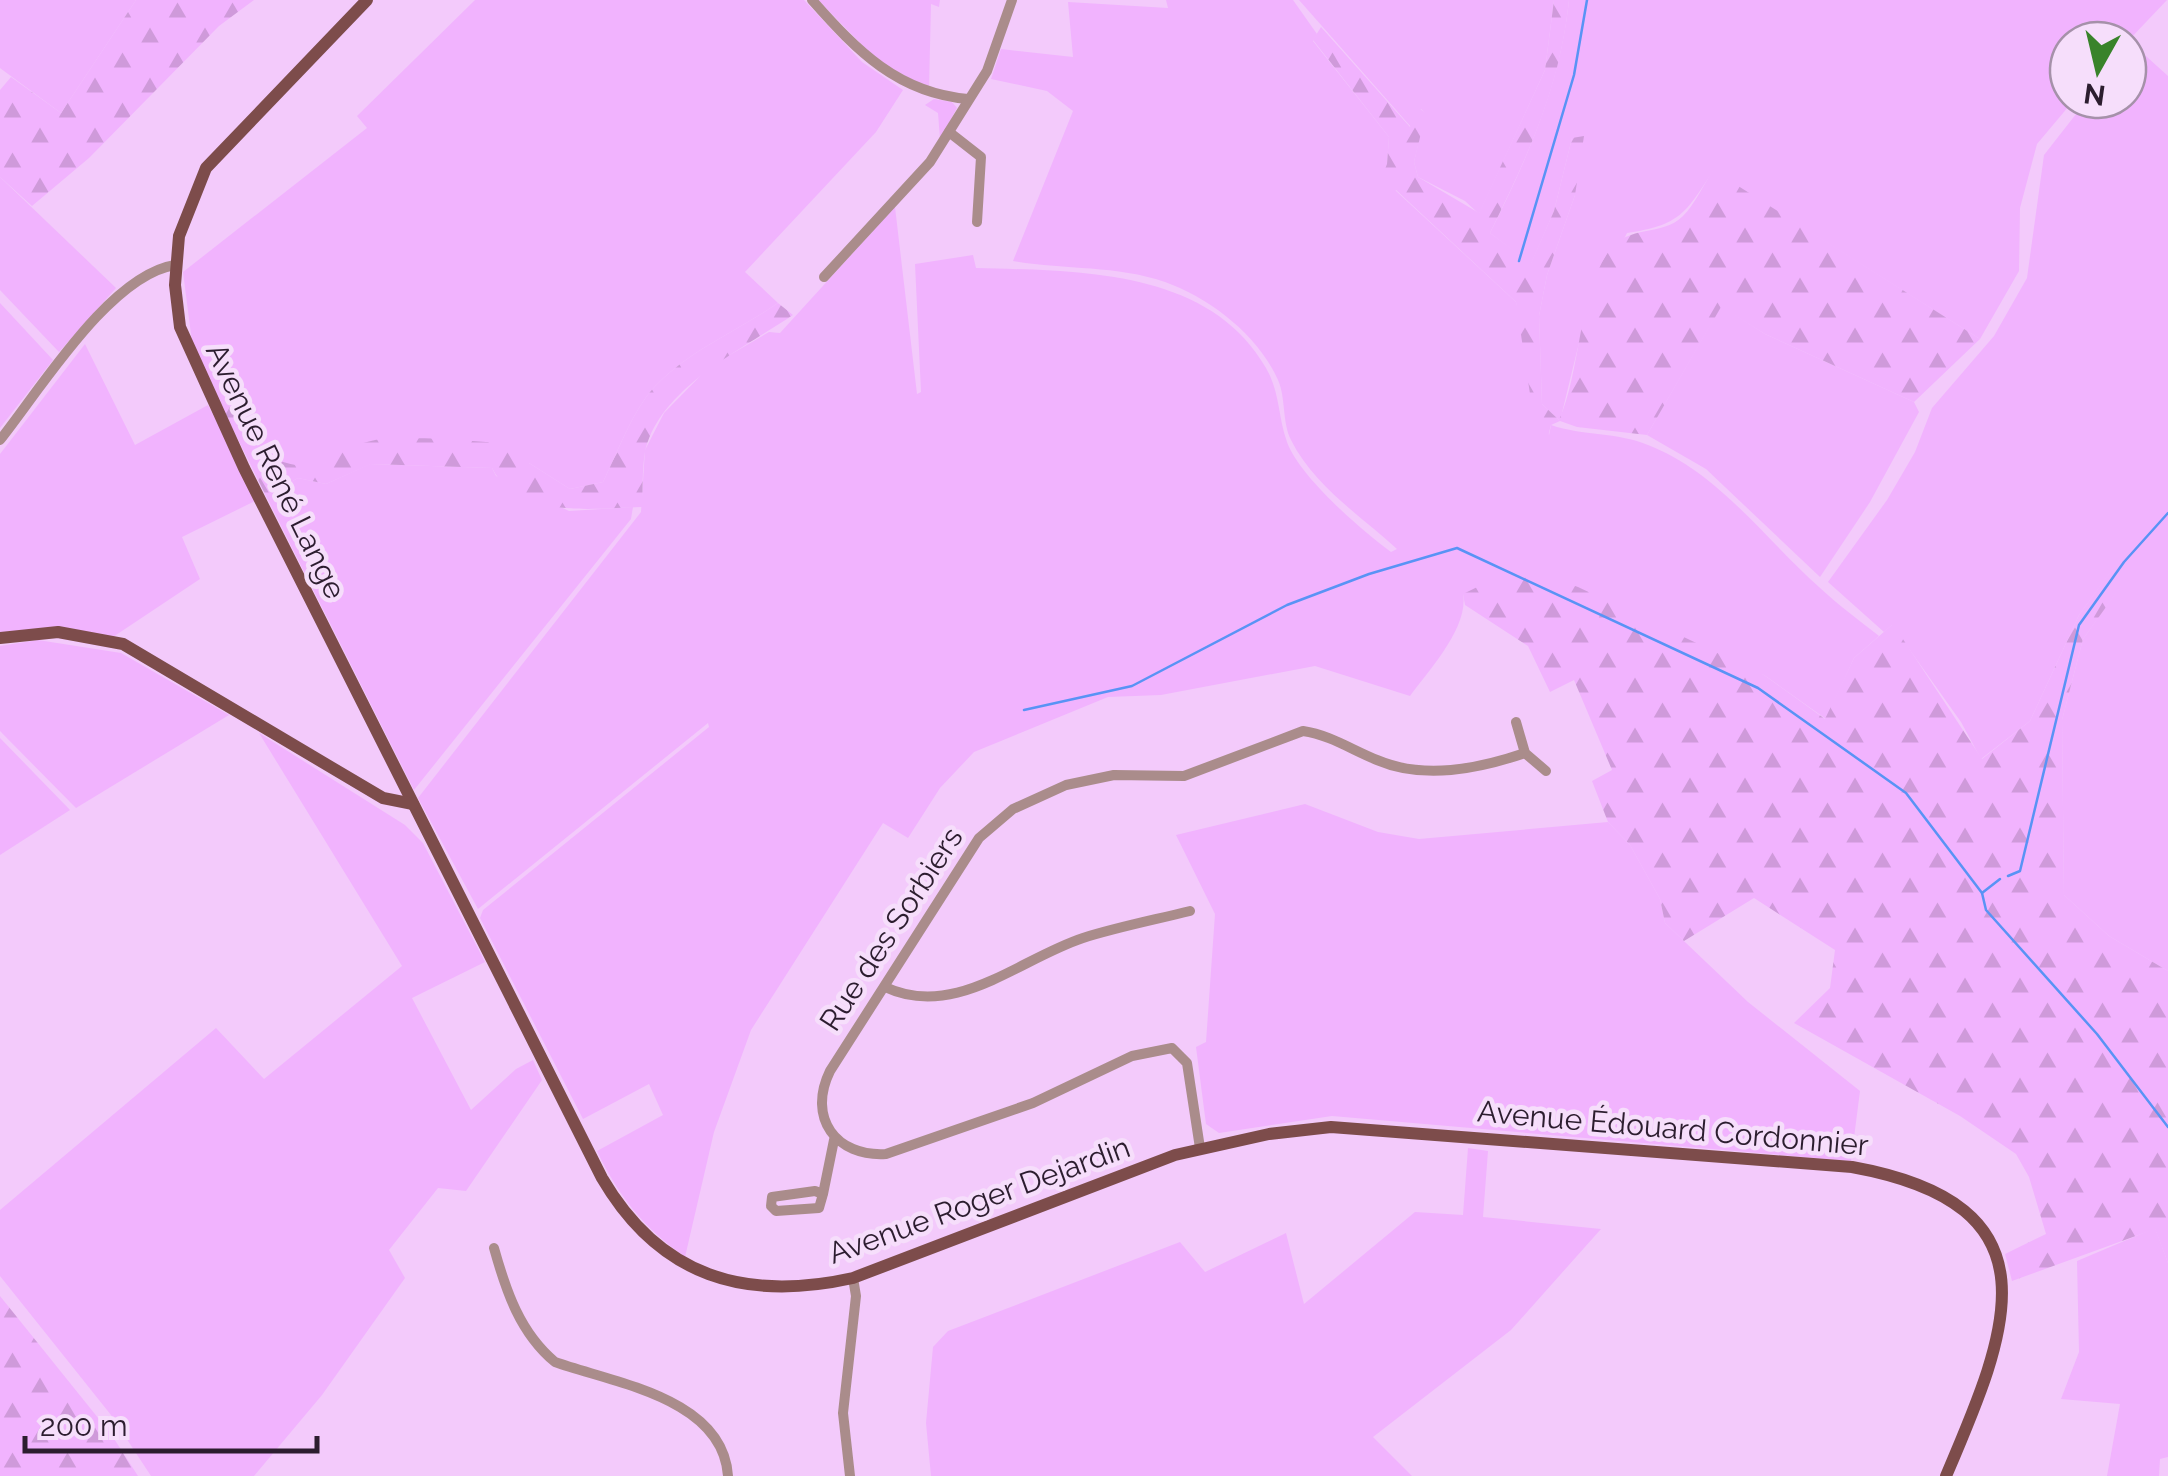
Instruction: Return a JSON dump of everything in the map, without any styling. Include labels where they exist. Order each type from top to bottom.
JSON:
[{"type":"main road","name":"Avenue René Lange","points":[[367,0],[209,163],[188,205],[175,265],[178,316],[194,366],[427,831]]},
{"type":"main road","points":[[0,638],[58,632],[124,644],[383,798],[414,804]]},
{"type":"main road","name":"Avenue Roger Dejardin","points":[[427,831],[602,1178],[634,1223],[682,1262],[735,1284],[805,1289],[853,1278],[1134,1169],[1200,1148],[1300,1130],[1380,1128]]},
{"type":"main road","name":"Avenue Édouard Cordonnier","points":[[1380,1128],[1852,1166],[1915,1180],[1943,1195],[1972,1215],[1992,1242],[2002,1268],[2004,1297],[2002,1324],[1979,1395],[1946,1476]]},
{"type":"street","points":[[812,0],[878,67],[926,94],[968,99]]},
{"type":"street","points":[[824,278],[916,180],[949,132],[987,70],[1012,0]]},
{"type":"street","points":[[949,132],[981,157],[976,222]]},
{"type":"street","points":[[0,440],[113,301],[150,273],[175,265]]},
{"type":"street","points":[[1516,722],[1525,753],[1546,771]]},
{"type":"street","name":"Rue des Sorbiers","points":[[823,1194],[834,1140],[822,1116],[823,1085],[987,828],[1012,809],[1066,784],[1114,775],[1184,776],[1303,730],[1378,761],[1414,770],[1467,768],[1525,753]]},
{"type":"street","points":[[884,987],[902,995],[954,995],[1080,939],[1190,912]]},
{"type":"street","points":[[834,1140],[866,1155],[886,1154],[1033,1103],[1158,1048],[1172,1048],[1187,1063],[1200,1148]]},
{"type":"street","points":[[787,1193],[823,1194],[819,1208],[810,1211],[776,1212],[771,1206],[772,1197],[787,1193]]},
{"type":"street","points":[[494,1248],[506,1293],[541,1350],[555,1362],[684,1408],[718,1440],[728,1476]]},
{"type":"street","points":[[850,1476],[844,1413],[856,1296],[853,1278]]},
{"type":"green space","points":[[0,0],[136,0],[61,113],[0,68]]},
{"type":"green space","points":[[136,0],[254,0],[219,26],[89,158],[32,206],[0,177],[0,90],[11,77],[61,113]]},
{"type":"green space","points":[[475,0],[804,0],[862,62],[903,90],[876,132],[745,272],[778,303],[694,354],[663,378],[636,413],[603,482],[570,489],[529,463],[375,440],[319,466],[299,468],[265,456],[249,419],[218,399],[192,342],[183,272],[367,128],[357,116]]},
{"type":"green space","points":[[818,0],[940,0],[939,7],[931,4],[929,89],[878,61]]},
{"type":"green space","points":[[1166,0],[1293,0],[1317,34],[1313,41],[1389,137],[1387,164],[1395,190],[1516,302],[1549,435],[1551,425],[1636,441],[1673,457],[1719,489],[1826,594],[1879,636],[1854,658],[1826,719],[1764,675],[1463,594],[1454,634],[1410,696],[1315,666],[1161,695],[1108,697],[974,752],[940,788],[908,838],[883,823],[751,1030],[714,1132],[685,1257],[634,1210],[597,1151],[663,1115],[649,1084],[583,1119],[480,918],[483,910],[709,727],[708,723],[478,909],[418,798],[641,512],[645,450],[664,413],[709,367],[769,332],[780,333],[895,207],[917,394],[921,392],[915,264],[973,255],[976,268],[1097,275],[1176,293],[1211,311],[1241,335],[1271,377],[1287,442],[1304,470],[1364,530],[1391,552],[1397,549],[1312,472],[1288,433],[1280,387],[1269,364],[1245,333],[1215,308],[1182,289],[1146,277],[1013,261],[1073,111],[1047,91],[991,79],[1001,49],[1073,57],[1068,2],[1168,8]]},
{"type":"green space","points":[[1299,0],[1554,0],[1545,70],[1479,214],[1465,201],[1418,177],[1414,162],[1425,113],[1421,109],[1411,127]]},
{"type":"green space","points":[[1554,0],[1569,0],[1558,63],[1529,148],[1490,233],[1531,263],[1554,211],[1572,138],[1584,136],[1575,195],[1547,275],[1539,316],[1542,404],[1559,420],[1591,289],[1609,251],[1626,237],[1665,227],[1683,216],[1713,170],[1980,339],[1914,402],[1765,334],[1721,307],[1647,435],[1577,427],[1560,421],[1551,425],[1548,436],[1534,420],[1516,302],[1396,190],[1387,202],[1376,193],[1387,164],[1389,137],[1313,40],[1321,27],[1410,127],[1420,109],[1426,113],[1414,162],[1418,177],[1479,213],[1545,70]]},
{"type":"green space","points":[[1569,0],[2167,0],[2148,20],[2048,20],[2048,120],[2057,120],[2037,144],[2020,208],[2019,271],[1980,339],[1713,171],[1679,215],[1659,226],[1627,233],[1587,310],[1560,421],[1542,404],[1539,316],[1547,275],[1575,195],[1572,138],[1554,211],[1531,264],[1490,233],[1540,120],[1565,31]]},
{"type":"green space","points":[[2148,58],[2168,76],[2168,971],[2109,936],[2064,895],[2062,720],[2083,639],[2136,564],[2123,555],[2079,615],[2030,721],[1981,759],[1961,722],[1892,625],[1884,632],[1828,582],[1887,500],[1915,452],[1932,408],[1994,336],[2027,278],[2044,155],[2071,120],[2148,120]]},
{"type":"green space","points":[[934,99],[952,102],[957,108],[940,139],[938,113],[925,105]]},
{"type":"green space","points":[[0,177],[116,288],[59,352],[0,290]]},
{"type":"green space","points":[[0,303],[53,360],[0,428]]},
{"type":"green space","points":[[778,303],[793,315],[685,389],[653,429],[645,452],[642,507],[581,509],[539,503],[504,485],[492,468],[371,464],[326,484],[298,478],[266,496],[218,399],[249,419],[265,456],[288,463],[316,466],[357,445],[389,438],[524,444],[529,463],[570,489],[603,482],[636,413],[663,378],[694,354]]},
{"type":"green space","points":[[1721,306],[1765,334],[1914,402],[1919,412],[1870,502],[1820,577],[1706,469],[1647,435]]},
{"type":"green space","points":[[85,344],[135,445],[208,405],[257,500],[182,537],[200,579],[113,637],[69,628],[0,634],[0,454]]},
{"type":"green space","points":[[370,464],[492,468],[496,476],[569,511],[633,507],[631,519],[414,790],[266,496],[298,478],[326,484]]},
{"type":"green space","points":[[2123,554],[2137,564],[2083,639],[2062,720],[2064,895],[2109,936],[2168,971],[2168,1263],[2155,1229],[2012,1281],[2005,1254],[2046,1234],[2029,1177],[2016,1154],[1960,1116],[1794,1023],[1830,988],[1835,950],[1754,898],[1684,941],[1665,923],[1660,899],[1630,845],[1608,822],[1592,781],[1612,770],[1574,680],[1550,692],[1528,646],[1465,605],[1463,594],[1514,569],[1528,569],[1578,587],[1764,675],[1825,719],[1854,658],[1893,624],[1982,759],[2030,721],[2079,615]]},
{"type":"green space","points":[[38,640],[121,653],[229,715],[76,808],[0,731],[0,646]]},
{"type":"green space","points":[[259,733],[405,825],[423,843],[485,962],[412,998],[471,1110],[516,1069],[533,1060],[542,1080],[466,1191],[438,1188],[389,1250],[405,1278],[322,1395],[254,1476],[151,1476],[111,1415],[0,1276],[0,1210],[216,1028],[264,1079],[402,966]]},
{"type":"green space","points":[[0,738],[70,810],[0,855]]},
{"type":"green space","points":[[1305,804],[1378,832],[1419,839],[1608,822],[1630,845],[1660,899],[1665,923],[1748,1002],[1860,1091],[1851,1161],[1332,1116],[1219,1133],[1206,1124],[1196,1047],[1206,1042],[1215,914],[1176,835]]},
{"type":"green space","points":[[1468,1148],[1488,1151],[1483,1217],[1601,1229],[1511,1330],[1373,1437],[1412,1476],[931,1476],[926,1423],[933,1347],[948,1331],[1180,1242],[1205,1272],[1286,1233],[1304,1304],[1415,1212],[1463,1215]]},
{"type":"green space","points":[[2155,1228],[2168,1263],[2168,1457],[2160,1459],[2159,1476],[2107,1476],[2120,1404],[2061,1399],[2079,1352],[2077,1261]]},
{"type":"green space","points":[[0,1296],[111,1434],[138,1476],[0,1476]]},
{"type":"waterway","points":[[1519,261],[1574,75],[1587,0]]},
{"type":"waterway","points":[[2008,876],[2020,871],[2079,625],[2124,562],[2168,513]]},
{"type":"waterway","points":[[1024,710],[1132,686],[1287,605],[1369,574],[1457,548],[1758,688],[1906,793],[1982,893],[1986,910],[2097,1034],[2168,1127]]},
{"type":"waterway","points":[[1982,893],[2000,879]]}]
